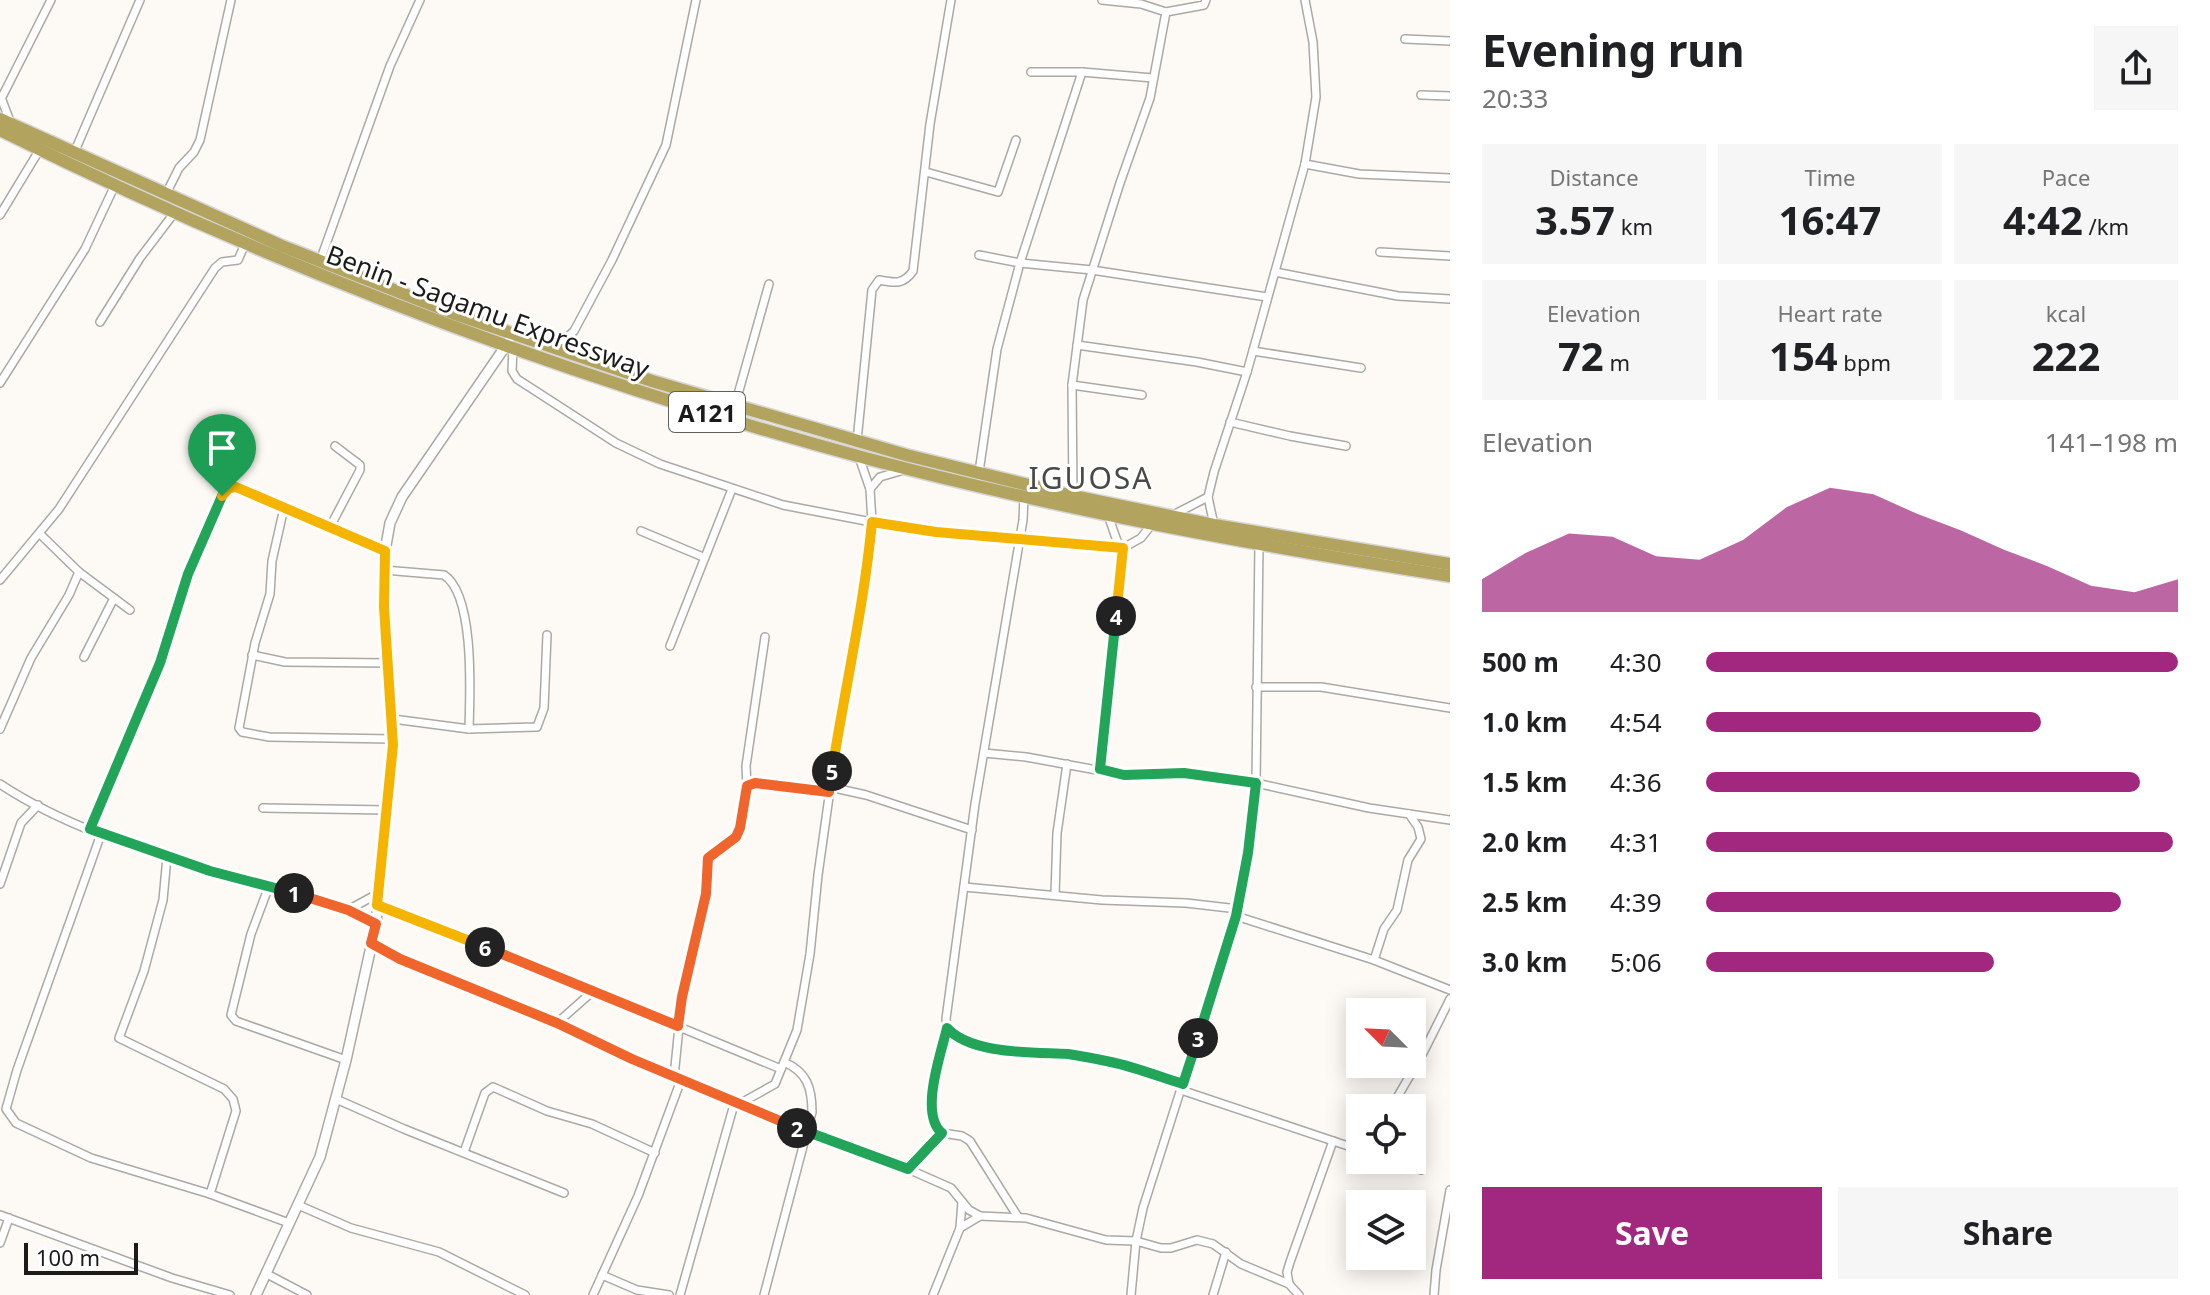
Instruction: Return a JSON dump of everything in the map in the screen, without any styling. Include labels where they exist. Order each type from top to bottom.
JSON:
[{"type":"highway","name":"A121","points":[[4,125],[42,145],[74,153],[166,194],[279,251],[320,261],[511,342],[556,348],[652,381],[857,441],[1073,496],[1214,525],[1450,564]]},
{"type":"highway","name":"Benin - Sagamu Expressway","points":[[42,145],[115,185],[245,244],[279,251],[511,342],[744,424],[1024,497],[1257,545],[1450,576]]},
{"type":"street","points":[[4,125],[1,100],[51,0]]},
{"type":"street","points":[[74,153],[140,0]]},
{"type":"street","points":[[166,194],[179,168],[200,140],[227,6],[231,0]]},
{"type":"street","points":[[320,261],[390,66],[420,0]]},
{"type":"street","points":[[556,348],[574,331],[612,260],[666,145],[696,0]]},
{"type":"street","points":[[857,441],[872,290],[879,280],[900,283],[907,280],[913,271],[930,124],[951,0]]},
{"type":"street","points":[[1102,0],[1141,4],[1166,12],[1196,8],[1204,5],[1206,0]]},
{"type":"street","points":[[1214,525],[1208,497],[1247,372],[1305,164],[1316,97],[1313,42],[1305,0]]},
{"type":"street","points":[[1073,496],[1072,385],[1083,300],[1150,98],[1166,12]]},
{"type":"street","points":[[1405,39],[1450,41]]},
{"type":"street","points":[[1031,72],[1082,72],[1153,78]]},
{"type":"street","points":[[979,472],[997,349],[1020,263],[1082,72]]},
{"type":"street","points":[[1421,95],[1450,96]]},
{"type":"street","points":[[926,172],[998,192],[1016,140]]},
{"type":"street","points":[[0,215],[42,145]]},
{"type":"street","points":[[1305,164],[1359,174],[1450,178]]},
{"type":"street","points":[[0,383],[85,249],[115,185]]},
{"type":"street","points":[[100,322],[140,258],[175,212]]},
{"type":"street","points":[[0,580],[59,509],[90,456],[215,268],[222,262],[238,260],[245,244]]},
{"type":"street","points":[[1380,252],[1450,256]]},
{"type":"street","points":[[979,255],[1267,297]]},
{"type":"street","points":[[1275,272],[1398,296],[1450,299]]},
{"type":"street","points":[[735,405],[769,284]]},
{"type":"street","points":[[511,342],[512,371],[517,379],[605,436],[660,464],[783,505],[908,529],[1123,548],[1141,538],[1152,524]]},
{"type":"street","points":[[256,1295],[320,1157],[346,1060],[376,924],[393,739],[384,570],[390,523],[402,497],[511,342]]},
{"type":"street","points":[[1077,345],[1247,372]]},
{"type":"street","points":[[1253,351],[1361,368]]},
{"type":"street","points":[[1072,385],[1142,395]]},
{"type":"street","points":[[1230,422],[1346,446]]},
{"type":"street","points":[[330,527],[360,470],[360,465],[335,446]]},
{"type":"street","points":[[680,1295],[738,1102],[775,1084],[797,1030],[810,954],[844,690],[867,571],[872,522],[870,489],[858,456]]},
{"type":"street","points":[[870,489],[880,477],[908,468]]},
{"type":"street","points":[[90,829],[160,663],[188,574],[222,496],[229,488],[236,487],[385,551]]},
{"type":"street","points":[[670,646],[732,489]]},
{"type":"street","points":[[1018,1217],[970,1141],[962,1136],[942,1133],[933,1122],[931,1100],[947,1028],[972,830],[1024,497]]},
{"type":"street","points":[[1170,516],[1208,497]]},
{"type":"street","points":[[284,508],[272,561],[270,594],[252,655],[238,724],[242,732],[269,737],[393,739]]},
{"type":"street","points":[[1100,769],[1123,548],[1114,534],[1108,515]]},
{"type":"street","points":[[641,531],[703,557]]},
{"type":"street","points":[[40,534],[79,572],[130,610]]},
{"type":"street","points":[[1131,1295],[1136,1241],[1143,1208],[1237,912],[1248,853],[1256,783],[1257,545],[1270,534]]},
{"type":"street","points":[[384,570],[444,575],[456,591],[467,626],[469,729]]},
{"type":"street","points":[[0,729],[31,658],[69,595],[79,572]]},
{"type":"street","points":[[84,657],[114,598]]},
{"type":"street","points":[[393,719],[469,729],[537,727],[544,708],[547,635]]},
{"type":"street","points":[[593,1295],[655,1153],[678,1078],[678,1026],[706,894],[708,858],[736,837],[740,828],[765,637]]},
{"type":"street","points":[[252,655],[285,662],[389,663]]},
{"type":"street","points":[[1256,687],[1321,687],[1450,708]]},
{"type":"street","points":[[984,753],[1124,775],[1184,773],[1256,783],[1450,820]]},
{"type":"street","points":[[1055,895],[1057,833],[1067,764]]},
{"type":"street","points":[[747,786],[755,783],[866,795],[972,830]]},
{"type":"street","points":[[0,784],[101,834],[167,857],[348,910],[376,924]]},
{"type":"street","points":[[0,884],[21,823],[38,805]]},
{"type":"street","points":[[263,808],[387,810]]},
{"type":"street","points":[[1374,960],[1384,929],[1397,910],[1408,860],[1421,839],[1418,827],[1409,814]]},
{"type":"street","points":[[101,834],[6,1109],[16,1123],[91,1158],[210,1194],[289,1223]]},
{"type":"street","points":[[167,857],[163,900],[144,971],[119,1038],[224,1089],[233,1099],[236,1111],[210,1194]]},
{"type":"street","points":[[269,886],[251,934],[231,1015],[236,1021],[346,1060]]},
{"type":"street","points":[[964,887],[1237,912],[1450,990]]},
{"type":"street","points":[[348,910],[379,893]]},
{"type":"street","points":[[377,905],[803,1074],[812,1091],[812,1112],[764,1295]]},
{"type":"street","points":[[371,943],[400,959],[557,1023],[678,1078],[951,1188],[969,1210],[980,1216],[1018,1217],[1106,1240],[1136,1241],[1171,1248],[1197,1240],[1213,1244],[1241,1264],[1289,1284],[1299,1295]]},
{"type":"street","points":[[557,1023],[592,992]]},
{"type":"street","points":[[1399,1094],[1450,999]]},
{"type":"street","points":[[947,1028],[958,1037],[985,1046],[1116,1063],[1346,1145]]},
{"type":"street","points":[[464,1152],[485,1093],[493,1087],[557,1115],[592,1124],[655,1153]]},
{"type":"street","points":[[336,1099],[564,1193]]},
{"type":"street","points":[[908,1169],[942,1133]]},
{"type":"street","points":[[1289,1284],[1287,1272],[1290,1262],[1333,1141]]},
{"type":"street","points":[[1434,1295],[1450,1190]]},
{"type":"street","points":[[933,1295],[960,1228],[962,1202]]},
{"type":"street","points":[[298,1205],[351,1228],[439,1252],[525,1295]]},
{"type":"street","points":[[0,1215],[172,1278],[230,1295]]},
{"type":"street","points":[[960,1228],[980,1216]]},
{"type":"street","points":[[0,1243],[9,1218]]},
{"type":"street","points":[[1213,1295],[1226,1252]]},
{"type":"street","points":[[267,1274],[307,1295]]},
{"type":"street","points":[[602,1275],[637,1290],[669,1295]]},
{"type":"district","name":"IGUOSA","points":[[1091,477]]},
{"type":"route","points":[[236,487],[385,551],[384,607],[393,745],[377,905],[678,1026],[706,894],[708,858],[736,837],[747,786],[755,783],[829,792],[844,690],[867,571],[872,522],[936,532],[1123,548],[1100,769],[1124,775],[1184,773],[1256,783],[1248,853],[1236,916],[1183,1084],[1116,1063],[985,1046],[958,1037],[947,1028],[931,1100],[933,1122],[942,1133],[908,1169],[691,1084],[557,1023],[400,959],[371,943],[376,924],[348,910],[210,871],[90,829],[160,663],[188,574],[222,496],[229,488],[236,487]]}]
